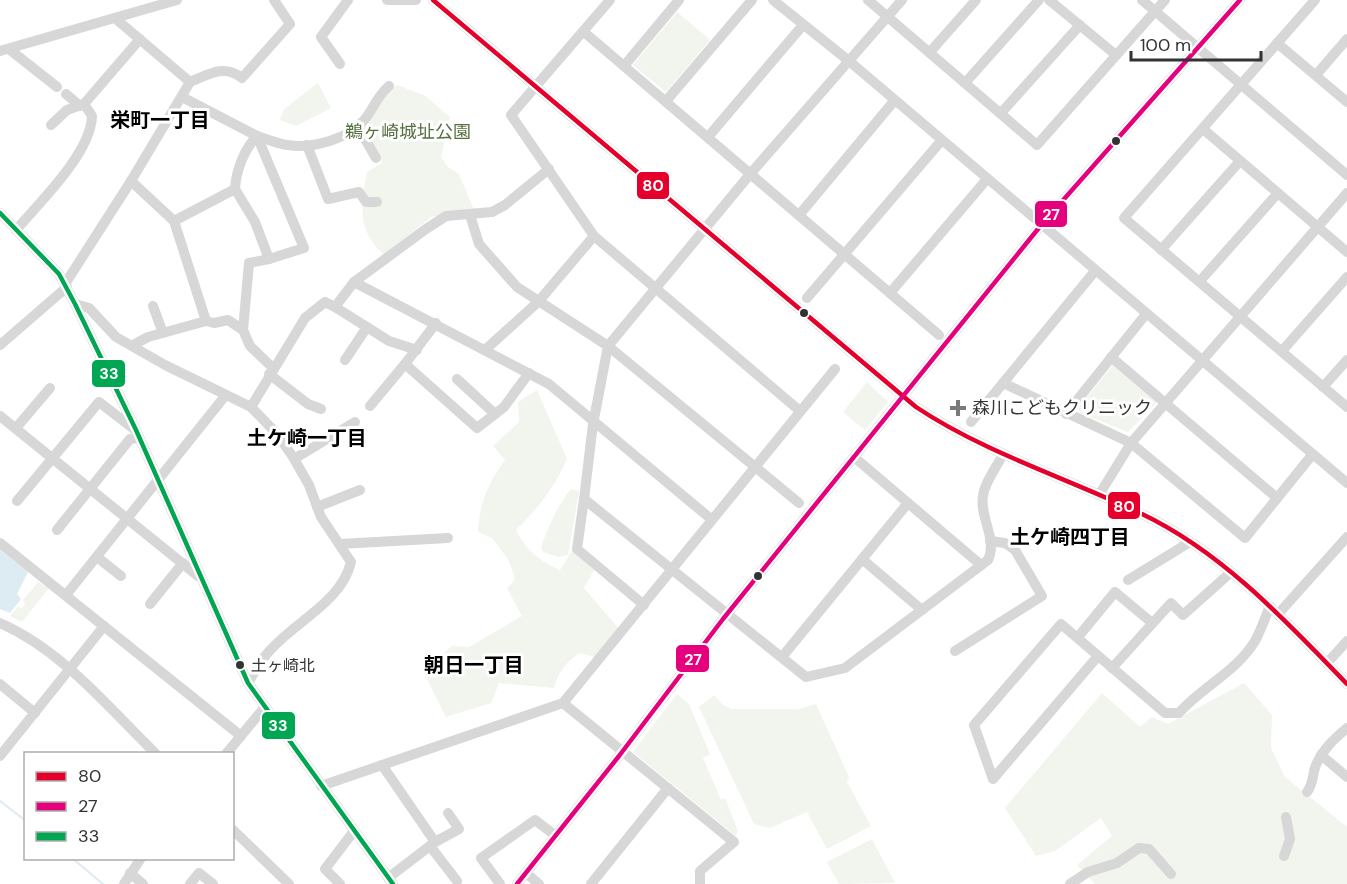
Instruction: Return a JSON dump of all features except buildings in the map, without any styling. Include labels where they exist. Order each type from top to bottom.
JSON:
[{"type":"street","points":[[5,50],[177,0]]},
{"type":"street","points":[[0,345],[66,286],[190,82],[221,69],[234,72],[242,78],[290,24],[274,0]]},
{"type":"street","points":[[340,64],[321,37],[348,0]]},
{"type":"street","points":[[387,0],[416,0]]},
{"type":"street","points":[[433,0],[903,397],[931,417],[1003,453],[1143,514],[1190,542],[1275,610],[1347,684]]},
{"type":"street","points":[[610,0],[511,115],[594,236],[800,411]]},
{"type":"street","points":[[624,66],[679,0]]},
{"type":"street","points":[[666,101],[752,0]]},
{"type":"street","points":[[773,0],[849,61],[1347,483]]},
{"type":"street","points":[[868,0],[1037,145],[1165,0]]},
{"type":"street","points":[[644,605],[577,549],[594,424],[608,346],[752,173],[902,0]]},
{"type":"street","points":[[930,52],[976,0]]},
{"type":"street","points":[[965,83],[1039,0]]},
{"type":"street","points":[[1049,0],[1116,55]]},
{"type":"street","points":[[1142,0],[1347,175]]},
{"type":"street","points":[[517,884],[728,614],[1042,224],[1240,0]]},
{"type":"street","points":[[1315,0],[1124,218],[1347,407]]},
{"type":"street","points":[[116,19],[190,82]]},
{"type":"street","points":[[708,137],[803,25]]},
{"type":"street","points":[[1001,113],[1080,25]]},
{"type":"street","points":[[584,32],[939,334]]},
{"type":"street","points":[[51,125],[67,110],[82,105],[140,39]]},
{"type":"street","points":[[1316,75],[1347,39]]},
{"type":"street","points":[[1277,43],[1347,102]]},
{"type":"street","points":[[5,50],[57,87]]},
{"type":"street","points":[[182,97],[257,136],[289,146],[307,145],[340,137],[358,127],[366,118],[377,96],[389,86]]},
{"type":"street","points":[[16,230],[64,173],[87,138],[93,116],[66,94]]},
{"type":"street","points":[[800,214],[894,101]]},
{"type":"street","points":[[358,127],[376,158]]},
{"type":"street","points":[[1203,129],[1347,252]]},
{"type":"street","points":[[257,136],[249,144],[236,178],[235,189],[255,222],[269,259]]},
{"type":"street","points":[[257,136],[304,248],[249,263],[243,330],[250,346],[271,371],[308,404],[321,410]]},
{"type":"street","points":[[807,298],[941,141]]},
{"type":"street","points":[[307,145],[328,199],[358,192],[366,202],[377,202]]},
{"type":"street","points":[[1161,250],[1240,161]]},
{"type":"street","points":[[335,307],[354,282],[446,216],[492,212],[505,205],[549,170]]},
{"type":"street","points":[[890,293],[987,179]]},
{"type":"street","points":[[131,181],[174,221],[206,321]]},
{"type":"street","points":[[174,221],[235,189]]},
{"type":"street","points":[[1099,495],[1131,443],[1239,315],[1347,193]]},
{"type":"street","points":[[1200,281],[1278,194]]},
{"type":"street","points":[[0,213],[66,286],[75,303],[158,480],[248,682],[264,708],[391,881],[432,844],[459,829],[448,813]]},
{"type":"street","points":[[470,215],[479,243],[517,287],[608,346],[799,502]]},
{"type":"street","points":[[485,350],[538,302],[594,236]]},
{"type":"street","points":[[971,422],[1095,271]]},
{"type":"street","points":[[1282,351],[1347,277]]},
{"type":"street","points":[[354,282],[549,384],[594,424],[711,519]]},
{"type":"street","points":[[251,407],[305,318],[325,302],[389,341],[417,351]]},
{"type":"street","points":[[75,303],[89,308],[116,337],[225,396],[251,407],[278,434],[309,485],[321,517],[351,562],[348,575],[322,604],[266,654],[248,682]]},
{"type":"street","points":[[153,306],[163,333]]},
{"type":"street","points":[[1066,414],[1146,314]]},
{"type":"street","points":[[133,345],[163,333],[206,321],[214,324],[228,320],[243,330]]},
{"type":"street","points":[[370,406],[417,351],[436,323]]},
{"type":"street","points":[[345,360],[367,327]]},
{"type":"street","points":[[1111,357],[1277,498]]},
{"type":"street","points":[[1323,387],[1347,360]]},
{"type":"street","points":[[405,364],[477,428],[504,407],[529,373]]},
{"type":"street","points":[[321,786],[563,703],[835,369]]},
{"type":"street","points":[[457,379],[495,414]]},
{"type":"street","points":[[1003,383],[1131,443],[1245,538],[1312,455]]},
{"type":"street","points":[[16,428],[50,388]]},
{"type":"street","points":[[66,596],[225,396]]},
{"type":"street","points":[[17,501],[99,402],[137,434]]},
{"type":"street","points":[[0,416],[200,578]]},
{"type":"street","points":[[294,459],[355,422]]},
{"type":"street","points":[[57,530],[130,439],[137,434]]},
{"type":"street","points":[[584,499],[806,677],[845,668],[991,555],[982,498],[1003,453]]},
{"type":"street","points":[[854,457],[981,565]]},
{"type":"street","points":[[317,507],[360,490]]},
{"type":"street","points":[[782,657],[908,503]]},
{"type":"street","points":[[1098,656],[993,779],[974,726],[1061,624],[1165,713],[1179,713],[1195,695],[1219,679],[1254,642],[1275,610],[1347,537]]},
{"type":"street","points":[[340,544],[448,538]]},
{"type":"street","points":[[955,651],[1042,596],[1015,550],[1005,543],[990,541]]},
{"type":"street","points":[[1128,580],[1190,542]]},
{"type":"street","points":[[0,543],[241,736]]},
{"type":"street","points":[[97,557],[121,576]]},
{"type":"street","points":[[862,559],[922,610]]},
{"type":"street","points":[[150,604],[183,563]]},
{"type":"street","points":[[1112,668],[1151,622],[1171,603],[1184,615],[1230,573]]},
{"type":"street","points":[[1078,637],[1115,592],[1151,622]]},
{"type":"street","points":[[0,623],[27,636],[70,669],[155,752]]},
{"type":"street","points":[[0,756],[104,626]]},
{"type":"street","points":[[1328,663],[1347,641]]},
{"type":"street","points":[[0,684],[35,713]]},
{"type":"street","points":[[563,703],[734,842],[700,871],[700,884]]},
{"type":"street","points":[[227,752],[264,708]]},
{"type":"street","points":[[1307,792],[1312,786],[1315,767],[1321,755],[1347,728]]},
{"type":"street","points":[[1321,755],[1347,777]]},
{"type":"street","points":[[382,765],[457,881]]},
{"type":"street","points":[[591,884],[668,788]]},
{"type":"street","points":[[1284,856],[1290,839],[1286,817]]},
{"type":"street","points":[[500,884],[481,858],[535,820],[556,836]]},
{"type":"street","points":[[234,831],[289,884]]},
{"type":"street","points":[[340,884],[325,869],[354,831]]},
{"type":"street","points":[[1070,884],[1088,872],[1117,863],[1139,848],[1149,849],[1171,874]]},
{"type":"street","points":[[124,884],[140,860]]},
{"type":"street","points":[[130,873],[143,884]]},
{"type":"street","points":[[190,884],[199,873],[213,884]]},
{"type":"street","points":[[526,873],[539,884]]},
{"type":"green space","points":[[677,12],[710,40],[666,92],[633,65]]},
{"type":"green space","points":[[318,83],[331,108],[296,126],[280,120],[284,109]]},
{"type":"green space","name":"鵜ヶ崎城址公園","points":[[397,85],[424,95],[450,117],[441,157],[448,167],[459,174],[474,210],[431,217],[385,255],[369,237],[363,217],[362,206],[367,172],[382,163],[362,128],[381,99]]},
{"type":"green space","points":[[1113,365],[1157,402],[1128,432],[1080,413],[1078,408]]},
{"type":"green space","points":[[867,382],[888,402],[865,430],[843,412]]},
{"type":"green space","points":[[537,390],[567,459],[545,497],[516,530],[529,549],[552,566],[560,570],[572,551],[594,570],[584,588],[619,629],[595,657],[580,653],[571,660],[560,672],[554,688],[499,683],[491,703],[446,717],[423,671],[452,646],[469,647],[522,616],[507,588],[514,581],[508,559],[492,538],[478,532],[486,494],[505,460],[493,446],[519,422],[518,402]]},
{"type":"green space","points":[[571,489],[579,491],[568,555],[559,557],[543,552],[541,547],[557,509]]},
{"type":"green space","points":[[38,582],[49,588],[22,622],[10,616],[18,607],[22,608],[25,604],[23,600]]},
{"type":"green space","points":[[1244,683],[1272,715],[1271,748],[1285,777],[1347,827],[1347,884],[1095,884],[1077,865],[1112,836],[1101,818],[1055,851],[1036,856],[1005,808],[1102,693],[1140,727],[1152,717],[1168,724]]},
{"type":"green space","points":[[677,694],[689,704],[710,754],[703,758],[721,800],[725,798],[738,831],[736,836],[633,752]]},
{"type":"green space","points":[[714,695],[723,705],[732,709],[799,709],[816,704],[849,777],[847,782],[871,826],[827,849],[807,812],[770,828],[754,824],[699,707]]},
{"type":"green space","points":[[872,839],[895,883],[839,884],[827,862]]},
{"type":"shaded area","points":[[0,550],[28,572],[17,594],[21,599],[10,613],[0,609]]},
{"type":"waterway","points":[[0,801],[24,819]]},
{"type":"waterway","points":[[74,860],[103,884]]},
{"type":"transit line","name":"80","points":[[433,0],[916,407],[998,452],[1114,501],[1171,530],[1199,548],[1252,590],[1347,684]]},
{"type":"transit line","name":"27","points":[[517,884],[619,756],[723,619],[1042,224],[1240,0]]},
{"type":"transit line","name":"33","points":[[0,213],[59,274],[75,304],[136,430],[248,683],[393,884]]},
{"type":"place","name":"森川こどもクリニック","points":[[958,408]]},
{"type":"place","name":"土ヶ崎北","points":[[240,665]]},
{"type":"district","name":"栄町一丁目","points":[[160,120]]},
{"type":"district","name":"土ケ崎一丁目","points":[[307,438]]},
{"type":"district","name":"土ケ崎四丁目","points":[[1070,537]]},
{"type":"district","name":"朝日一丁目","points":[[474,665]]}]
